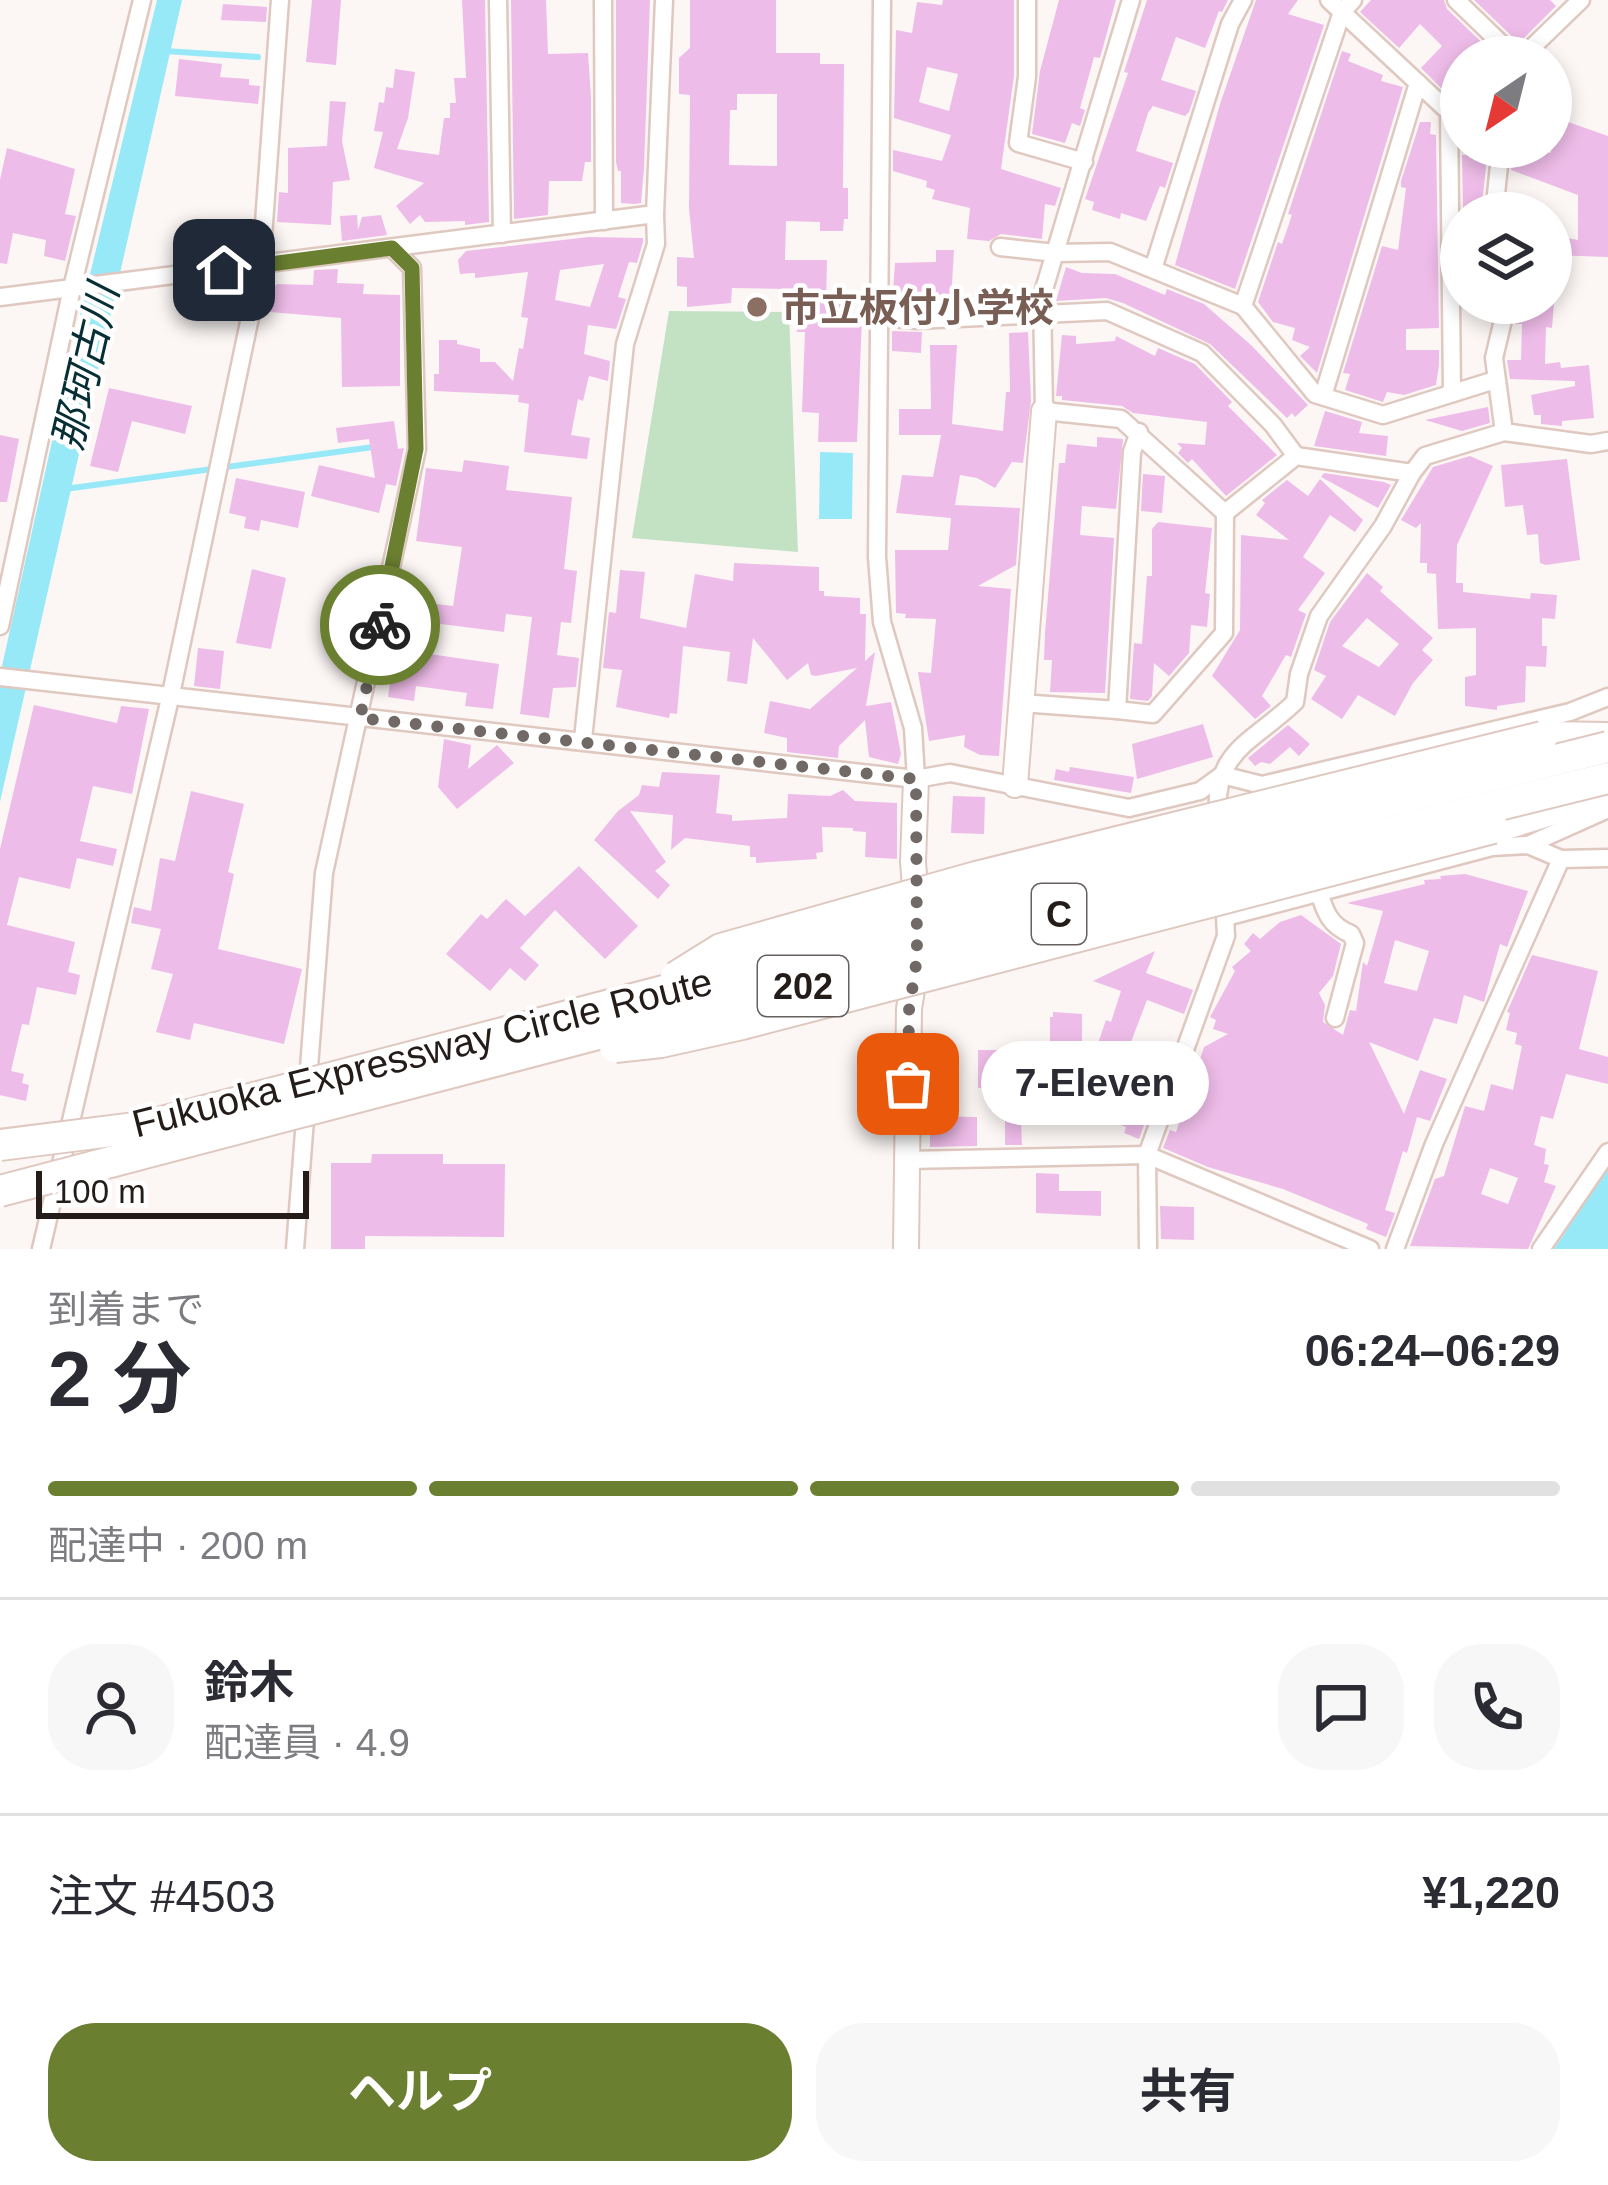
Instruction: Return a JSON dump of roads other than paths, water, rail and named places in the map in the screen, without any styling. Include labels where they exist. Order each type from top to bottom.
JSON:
[{"type":"highway","points":[[646,996],[721,949],[976,877],[1542,737],[1608,743]]},
{"type":"highway","name":"202","points":[[0,1162],[604,997],[1608,743]]},
{"type":"highway","name":"Fukuoka Expressway Circle Route","points":[[0,1144],[142,1127],[1608,743]]},
{"type":"highway","name":"202","points":[[0,1203],[917,958],[1608,781]]},
{"type":"highway","points":[[512,1058],[661,1042],[742,1024],[1493,828],[1567,805],[1608,781]]},
{"type":"highway","name":"Fukuoka Expressway Circle Route","points":[[0,1191],[1237,868],[1608,781]]},
{"type":"highway","points":[[0,1162],[142,1127]]},
{"type":"street","points":[[0,626],[72,289],[142,0]]},
{"type":"street","points":[[41,1249],[171,694],[260,266],[280,0]]},
{"type":"street","points":[[498,0],[502,234]]},
{"type":"street","points":[[603,0],[604,221]]},
{"type":"street","points":[[583,740],[625,344],[656,244],[664,0]]},
{"type":"street","points":[[882,0],[877,557],[882,622],[913,728],[916,779],[913,862],[918,920],[909,1010],[906,1249]]},
{"type":"street","points":[[1027,0],[1027,76],[1018,143],[1084,162]]},
{"type":"street","points":[[1153,269],[1230,24],[1243,0]]},
{"type":"street","points":[[1456,0],[1496,36]]},
{"type":"street","points":[[1541,36],[1579,0]]},
{"type":"street","points":[[1015,784],[1044,411],[1042,296],[1132,3]]},
{"type":"street","points":[[1243,306],[1341,4],[1449,112],[1452,393]]},
{"type":"street","points":[[1323,396],[1418,83]]},
{"type":"street","points":[[0,297],[655,214]]},
{"type":"street","points":[[1000,247],[1110,252],[1243,306],[1315,394],[1383,415],[1495,380]]},
{"type":"street","points":[[295,1249],[324,874],[416,449],[412,268],[392,248]]},
{"type":"street","points":[[879,317],[916,320],[1107,311],[1202,353],[1273,425],[1296,456],[1412,473]]},
{"type":"street","points":[[1502,324],[1494,358],[1504,432]]},
{"type":"street","points":[[1022,703],[1153,714],[1224,633],[1225,513],[1121,419],[1044,411]]},
{"type":"street","points":[[1118,710],[1132,452],[1139,432]]},
{"type":"street","points":[[1148,1249],[1147,1155],[1226,936],[1216,802],[1230,755],[1295,702],[1299,674],[1319,616],[1384,526],[1425,457],[1504,432],[1591,444],[1608,441]]},
{"type":"street","points":[[1225,513],[1296,456]]},
{"type":"street","points":[[0,676],[916,779],[950,773],[1129,808],[1200,791],[1222,775]]},
{"type":"street","points":[[1222,775],[1262,785],[1570,712],[1608,697]]},
{"type":"street","points":[[1226,917],[1492,848],[1528,845],[1608,809]]},
{"type":"street","points":[[1528,845],[1561,859],[1608,858]]},
{"type":"street","points":[[1395,1249],[1433,1144],[1561,859]]},
{"type":"street","points":[[1319,892],[1330,921],[1351,934],[1355,943],[1335,1018]]},
{"type":"street","points":[[1541,1249],[1608,1152]]},
{"type":"street","points":[[907,1160],[1147,1155],[1370,1249]]},
{"type":"water","name":"那珂古川","points":[[157,0],[182,0],[0,802],[0,675]]},
{"type":"water","points":[[820,452],[853,453],[852,519],[819,519]]},
{"type":"water","points":[[1608,1168],[1608,1249],[1554,1249]]},
{"type":"waterway","points":[[165,51],[258,57]]},
{"type":"waterway","points":[[65,489],[373,447]]},
{"type":"place","name":"市立板付小学校","points":[[757,307]]},
{"type":"place","name":"7-Eleven","points":[[908,1084]]}]
